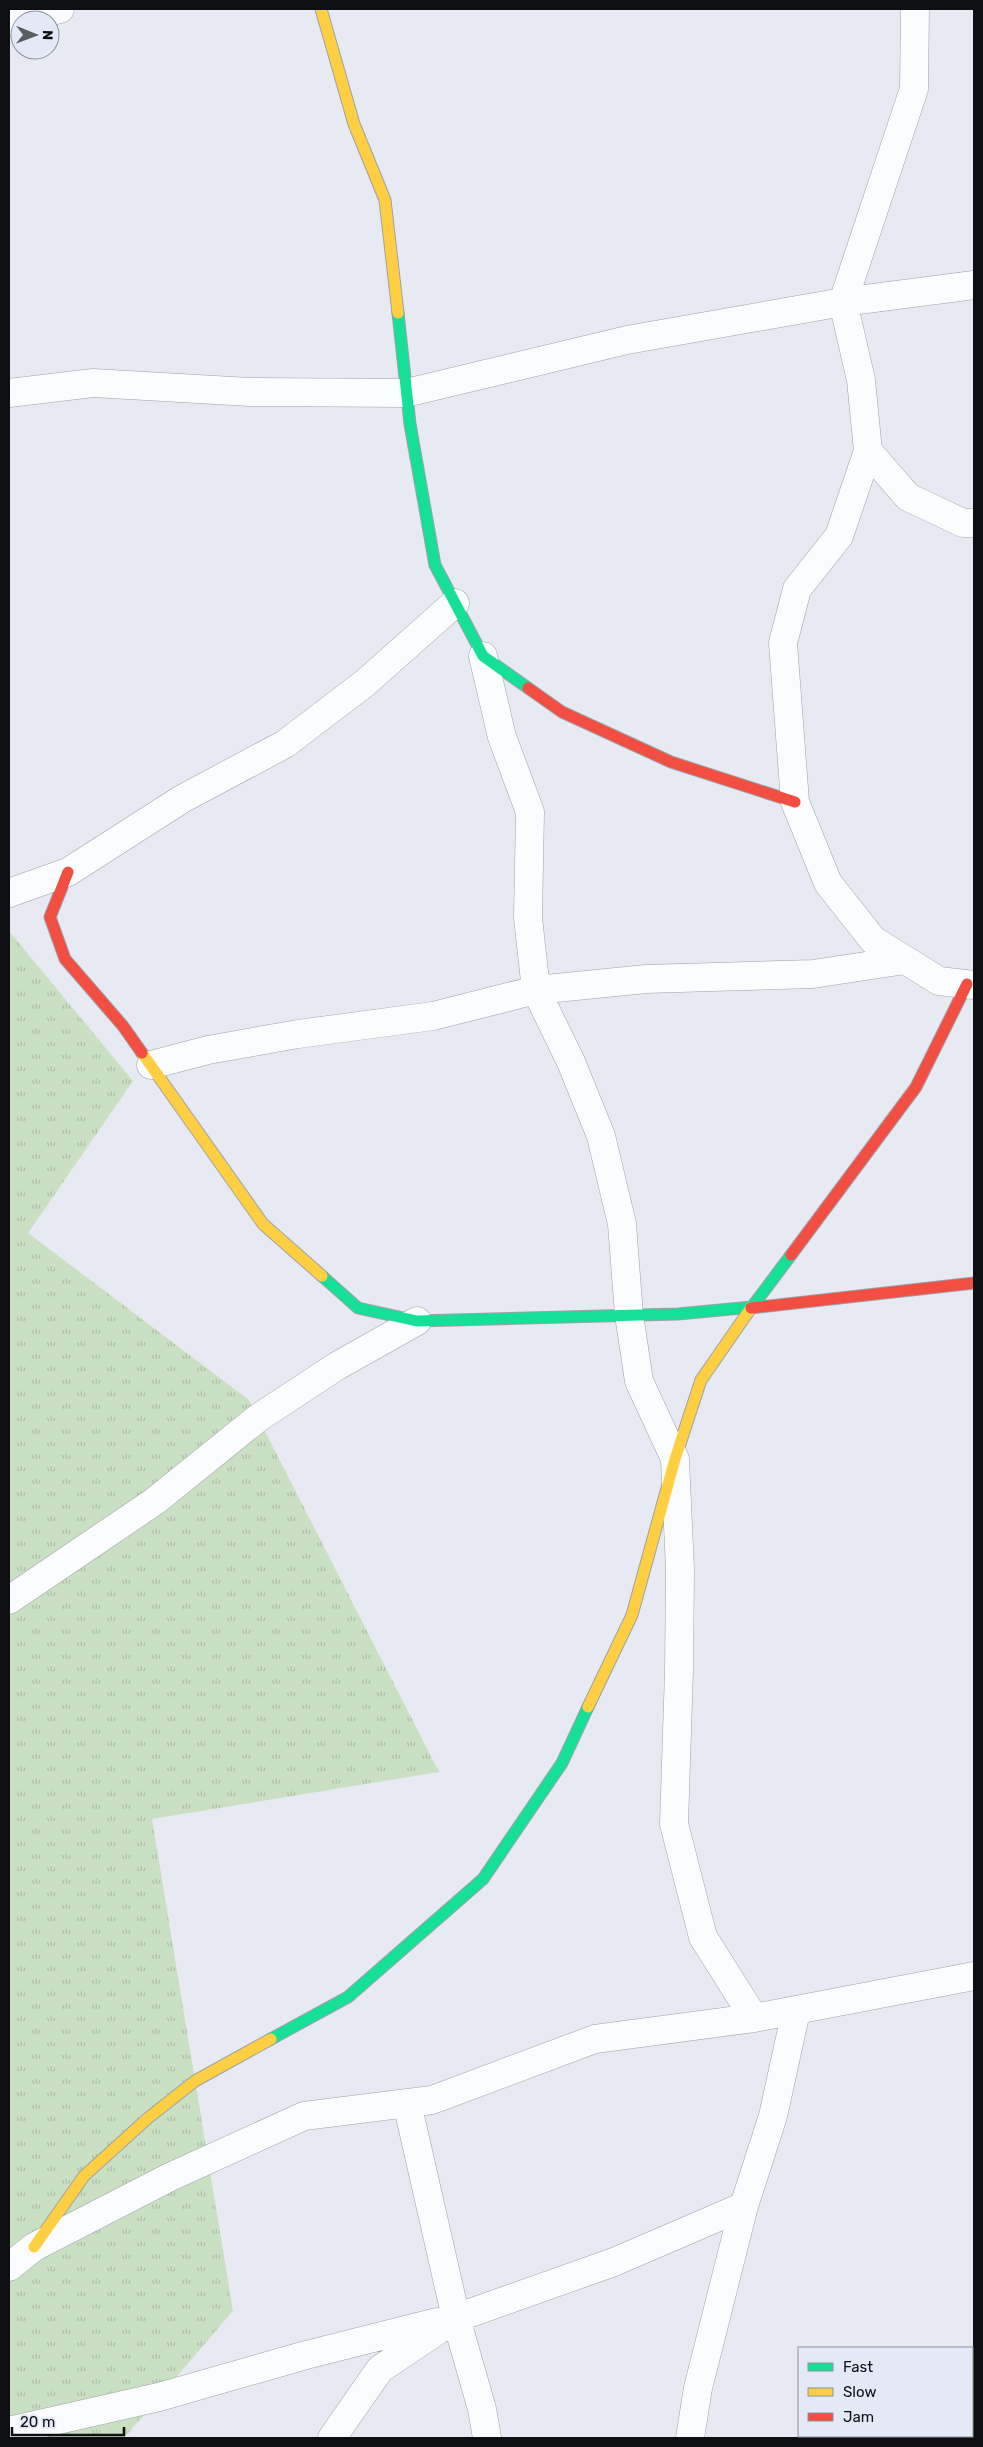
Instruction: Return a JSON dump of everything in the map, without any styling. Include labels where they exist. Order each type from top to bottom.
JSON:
[{"type":"street","points":[[321,9],[354,124],[384,200],[406,393],[436,565],[483,656],[502,737],[530,812],[528,918],[536,990],[571,1062],[601,1136],[622,1224],[629,1315],[639,1381],[675,1459],[680,1579],[680,1671],[674,1824],[703,1937],[754,2018]]},
{"type":"street","points":[[34,2247],[84,2176],[148,2118],[195,2081],[348,1997],[483,1879],[562,1763],[632,1615],[675,1459],[701,1380],[752,1307],[916,1087],[971,984],[939,981],[873,940],[828,883],[795,802],[783,643],[797,590],[839,536],[868,451],[861,380],[843,302],[914,89],[915,9]]},
{"type":"street","points":[[9,392],[93,383],[250,392],[406,393],[627,340],[843,302],[974,285]]},
{"type":"street","points":[[868,451],[908,498],[964,523],[974,523]]},
{"type":"street","points":[[11,888],[68,872],[182,799],[285,744],[365,683],[455,603]]},
{"type":"street","points":[[483,656],[562,712],[671,762],[795,802]]},
{"type":"street","points":[[68,872],[50,917],[65,959],[123,1026],[263,1224],[358,1308],[417,1321],[678,1314],[974,1284]]},
{"type":"street","points":[[151,1065],[208,1050],[298,1034],[433,1016],[536,990],[646,979],[813,974],[905,960]]},
{"type":"street","points":[[9,1600],[155,1501],[258,1418],[338,1366],[417,1321]]},
{"type":"street","points":[[9,2267],[34,2247],[170,2177],[304,2116],[432,2100],[595,2039],[754,2018],[974,1976]]},
{"type":"street","points":[[690,2438],[698,2388],[744,2206],[773,2116],[796,2011]]},
{"type":"street","points":[[407,2103],[456,2318],[482,2409],[488,2438]]},
{"type":"street","points":[[9,2431],[159,2398],[306,2355],[456,2318],[614,2262],[744,2206]]},
{"type":"street","points":[[332,2438],[380,2369],[456,2318]]},
{"type":"green space","points":[[9,931],[133,1081],[28,1233],[249,1400],[439,1772],[152,1819],[233,2311],[124,2438],[9,2438]]},
{"type":"traffic: fast","points":[[398,313],[410,424],[435,565],[483,656],[528,688]]},
{"type":"traffic: fast","points":[[322,1276],[358,1308],[417,1321],[678,1314],[752,1307],[791,1255]]},
{"type":"traffic: fast","points":[[271,2039],[348,1997],[483,1879],[562,1763],[588,1707]]},
{"type":"traffic: slow","points":[[321,9],[354,124],[385,200],[398,313]]},
{"type":"traffic: slow","points":[[142,1053],[263,1224],[322,1276]]},
{"type":"traffic: slow","points":[[588,1707],[632,1615],[675,1459],[701,1380],[751,1308]]},
{"type":"traffic: slow","points":[[34,2247],[84,2176],[148,2118],[195,2081],[271,2039]]},
{"type":"traffic: jam","points":[[528,688],[562,712],[671,762],[795,802]]},
{"type":"traffic: jam","points":[[68,872],[50,917],[65,959],[123,1026],[142,1053]]},
{"type":"traffic: jam","points":[[791,1255],[916,1087],[967,984]]},
{"type":"traffic: jam","points":[[751,1308],[974,1283]]}]
